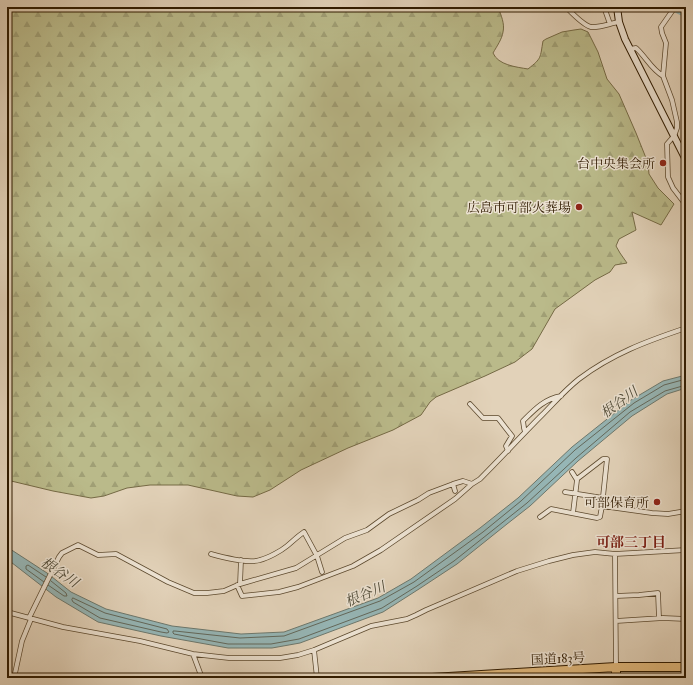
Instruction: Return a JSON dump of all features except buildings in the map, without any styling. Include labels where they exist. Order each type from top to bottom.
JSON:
[{"type":"highway","name":"国道183号","points":[[432,678],[616,667],[686,667]]},
{"type":"highway","points":[[616,667],[616,678]]},
{"type":"street","points":[[566,7],[590,27],[620,22]]},
{"type":"street","points":[[604,7],[610,24]]},
{"type":"street","points":[[617,7],[625,40],[686,160]]},
{"type":"street","points":[[674,8],[662,27],[662,33],[666,43],[663,76],[672,100],[677,122],[677,128],[674,136],[667,144],[668,177],[673,188],[686,205]]},
{"type":"street","points":[[630,49],[636,48],[643,54],[656,72],[663,76]]},
{"type":"street","points":[[241,560],[238,584],[242,596],[279,592],[353,566],[381,550],[455,499],[480,479],[560,396],[579,379],[624,351],[686,328]]},
{"type":"street","points":[[525,432],[523,421],[538,406],[560,396]]},
{"type":"street","points":[[470,404],[483,418],[498,418],[512,436],[506,446],[508,451]]},
{"type":"street","points":[[540,517],[551,509],[597,518],[600,517],[607,459],[603,459],[577,479]]},
{"type":"street","points":[[572,472],[577,479],[573,513]]},
{"type":"street","points":[[14,678],[22,641],[36,603],[59,557],[62,553],[78,545],[98,555],[116,554],[168,582],[194,593],[224,591],[238,584],[296,568],[345,538],[368,530],[389,514],[429,493],[463,481],[472,484]]},
{"type":"street","points":[[453,484],[455,491]]},
{"type":"street","points":[[565,492],[603,498]]},
{"type":"street","points":[[602,506],[660,514],[686,511]]},
{"type":"street","points":[[211,554],[241,560],[260,561],[288,546],[304,532],[317,556],[322,572]]},
{"type":"street","points":[[7,612],[62,627],[140,641],[193,654],[229,658],[280,658],[298,655],[314,650],[372,626],[407,619],[517,571],[549,561],[573,555],[595,552],[615,554],[686,550]]},
{"type":"street","points":[[615,554],[616,667]]},
{"type":"street","points":[[616,596],[658,593],[659,618]]},
{"type":"street","points":[[616,621],[659,618],[686,619]]},
{"type":"street","points":[[314,650],[317,678]]},
{"type":"street","points":[[193,654],[202,678]]},
{"type":"green space","points":[[7,7],[498,7],[503,29],[500,40],[493,53],[495,57],[503,63],[528,69],[540,57],[543,41],[562,32],[581,29],[588,32],[598,52],[607,79],[619,94],[648,163],[649,174],[658,188],[674,204],[661,225],[632,212],[636,230],[619,239],[616,246],[627,263],[615,265],[610,272],[595,280],[555,309],[532,349],[515,362],[436,397],[430,402],[421,415],[393,430],[348,448],[301,470],[270,490],[253,497],[237,496],[188,485],[150,485],[127,488],[104,496],[91,498],[7,480]]},
{"type":"water","points":[[686,375],[686,388],[667,394],[632,416],[578,461],[530,506],[457,564],[383,612],[300,643],[272,648],[228,648],[161,636],[98,622],[56,597],[7,559],[7,547],[47,573],[71,592],[106,609],[172,626],[241,634],[284,632],[378,598],[411,579],[518,498],[572,447],[631,400],[663,381]]},
{"type":"waterway","points":[[674,7],[686,13]]},
{"type":"place","name":"台中央集会所","points":[[663,163]]},
{"type":"place","name":"広島市可部火葬場","points":[[579,207]]},
{"type":"place","name":"可部保育所","points":[[657,502]]},
{"type":"district","name":"可部三丁目","points":[[631,542]]},
{"type":"water label","name":"根谷川","points":[[619,402]]},
{"type":"water label","name":"根谷川","points":[[60,572]]},
{"type":"water label","name":"根谷川","points":[[365,594]]}]
